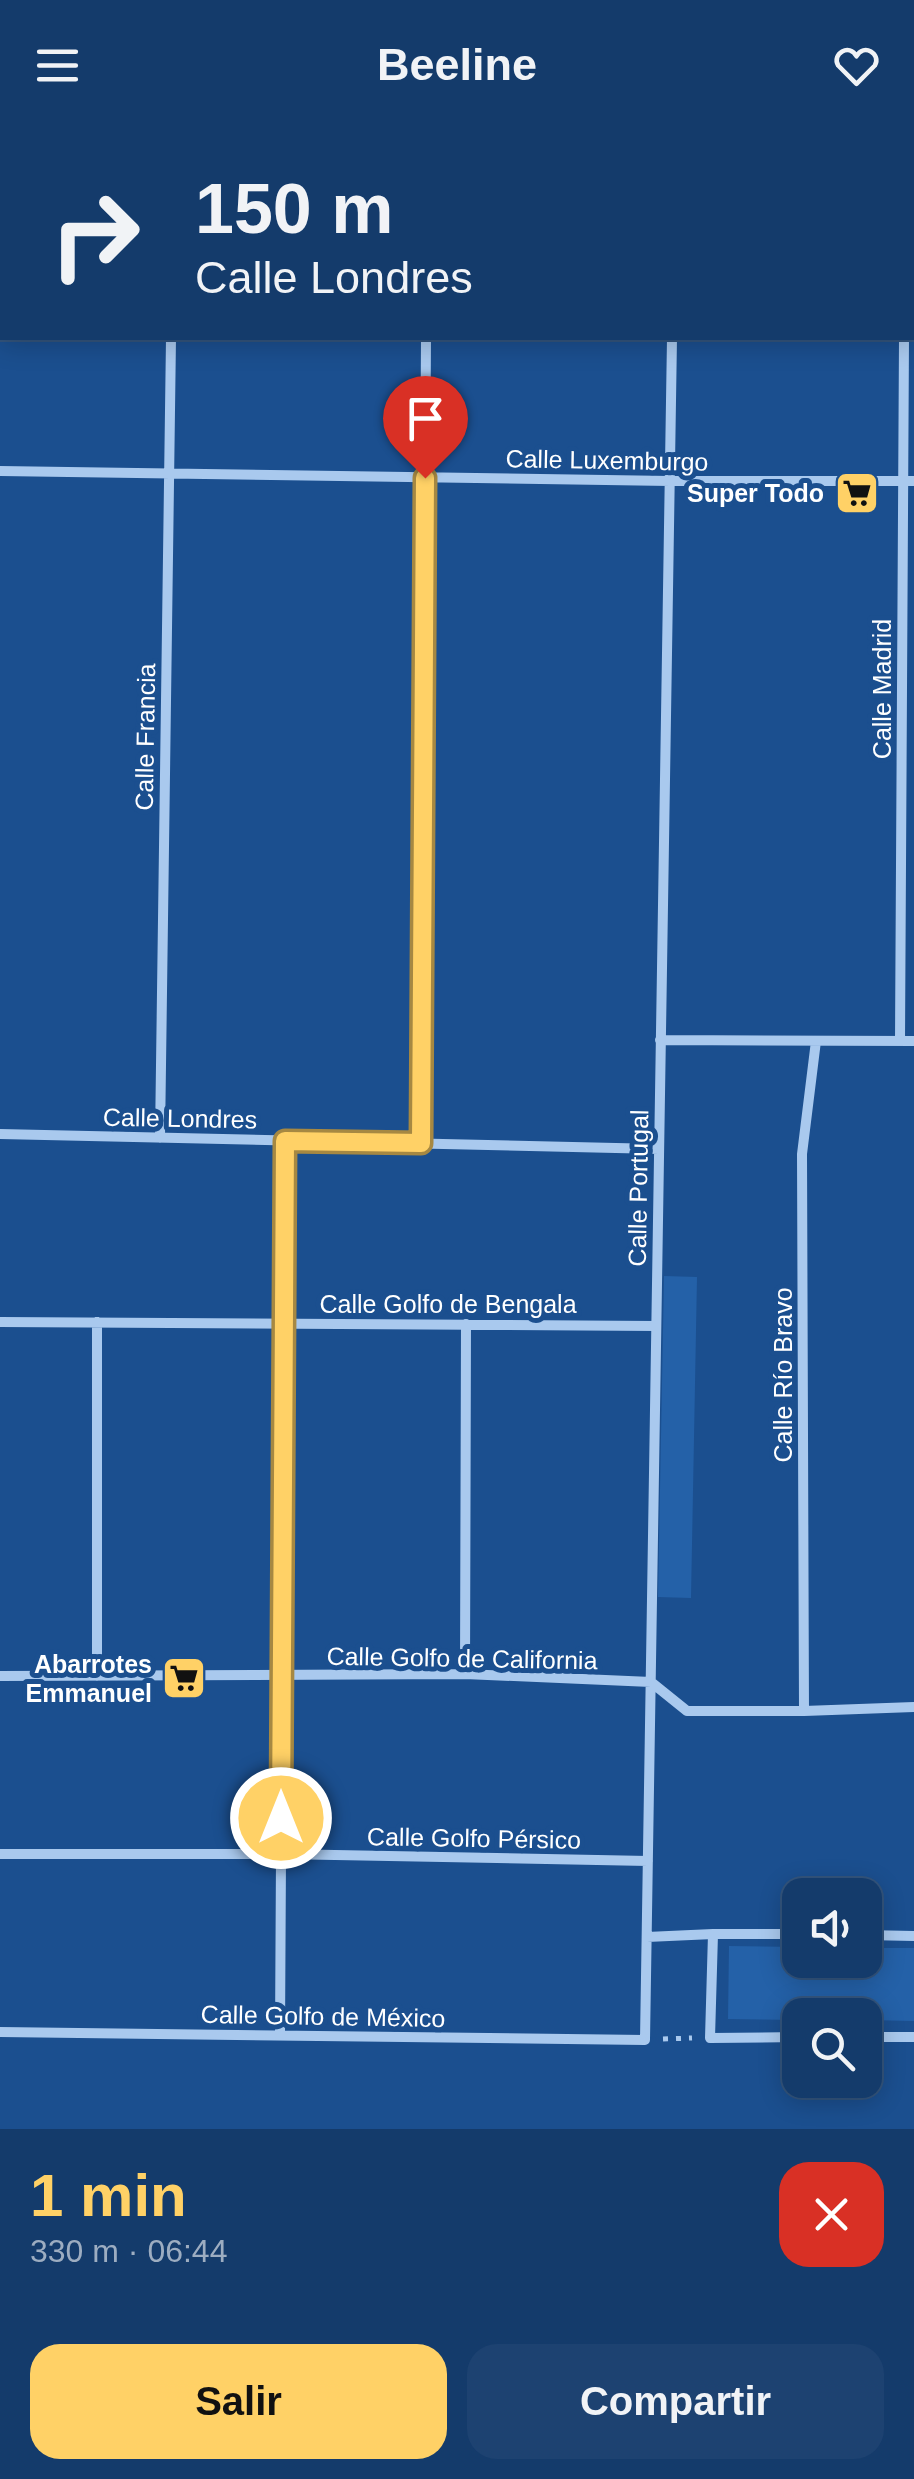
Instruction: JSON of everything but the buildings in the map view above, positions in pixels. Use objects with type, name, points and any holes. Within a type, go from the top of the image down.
[{"type":"street","name":"Calle Francia","points":[[160,1138],[170,340]]},
{"type":"street","points":[[421,1143],[426,340]]},
{"type":"street","name":"Calle Portugal","points":[[645,2040],[672,340]]},
{"type":"street","name":"Calle Madrid","points":[[900,1041],[909,482],[904,340]]},
{"type":"street","name":"Calle Luxemburgo","points":[[0,470],[909,482]]},
{"type":"street","points":[[660,1040],[914,1041]]},
{"type":"street","name":"Calle Río Bravo","points":[[804,1711],[802,1154],[816,1041]]},
{"type":"street","name":"Calle Londres","points":[[0,1134],[659,1149]]},
{"type":"street","points":[[280,2035],[285,1141]]},
{"type":"street","name":"Calle Golfo de Bengala","points":[[0,1322],[656,1326]]},
{"type":"street","points":[[97,1322],[97,1676]]},
{"type":"street","points":[[466,1324],[466,1674]]},
{"type":"street","name":"Calle Golfo de California","points":[[0,1676],[466,1674],[650,1682]]},
{"type":"street","points":[[650,1682],[687,1711],[914,1707]]},
{"type":"street","name":"Calle Golfo Pérsico","points":[[0,1854],[281,1854],[648,1861]]},
{"type":"street","points":[[713,1934],[710,2038],[782,2038]]},
{"type":"street","points":[[646,1937],[782,1934]]},
{"type":"street","points":[[882,1935],[914,1936]]},
{"type":"street","name":"Calle Golfo de México","points":[[0,2032],[645,2040]]},
{"type":"street","points":[[882,2037],[914,2037]]},
{"type":"path","points":[[645,2040],[710,2038]]},
{"type":"shaded area","points":[[664,1276],[697,1277],[691,1598],[658,1597]]},
{"type":"shaded area","points":[[729,1946],[782,1947],[782,1978],[882,1978],[882,1948],[914,1948],[914,2021],[882,2020],[882,1998],[782,1998],[782,2020],[728,2019]]},
{"type":"place","name":"Super Todo","points":[[857,493]]},
{"type":"place","name":"Abarrotes Emmanuel","points":[[184,1678]]},
{"type":"route","points":[[281,1818],[285,1141],[421,1143],[425,478]]}]
